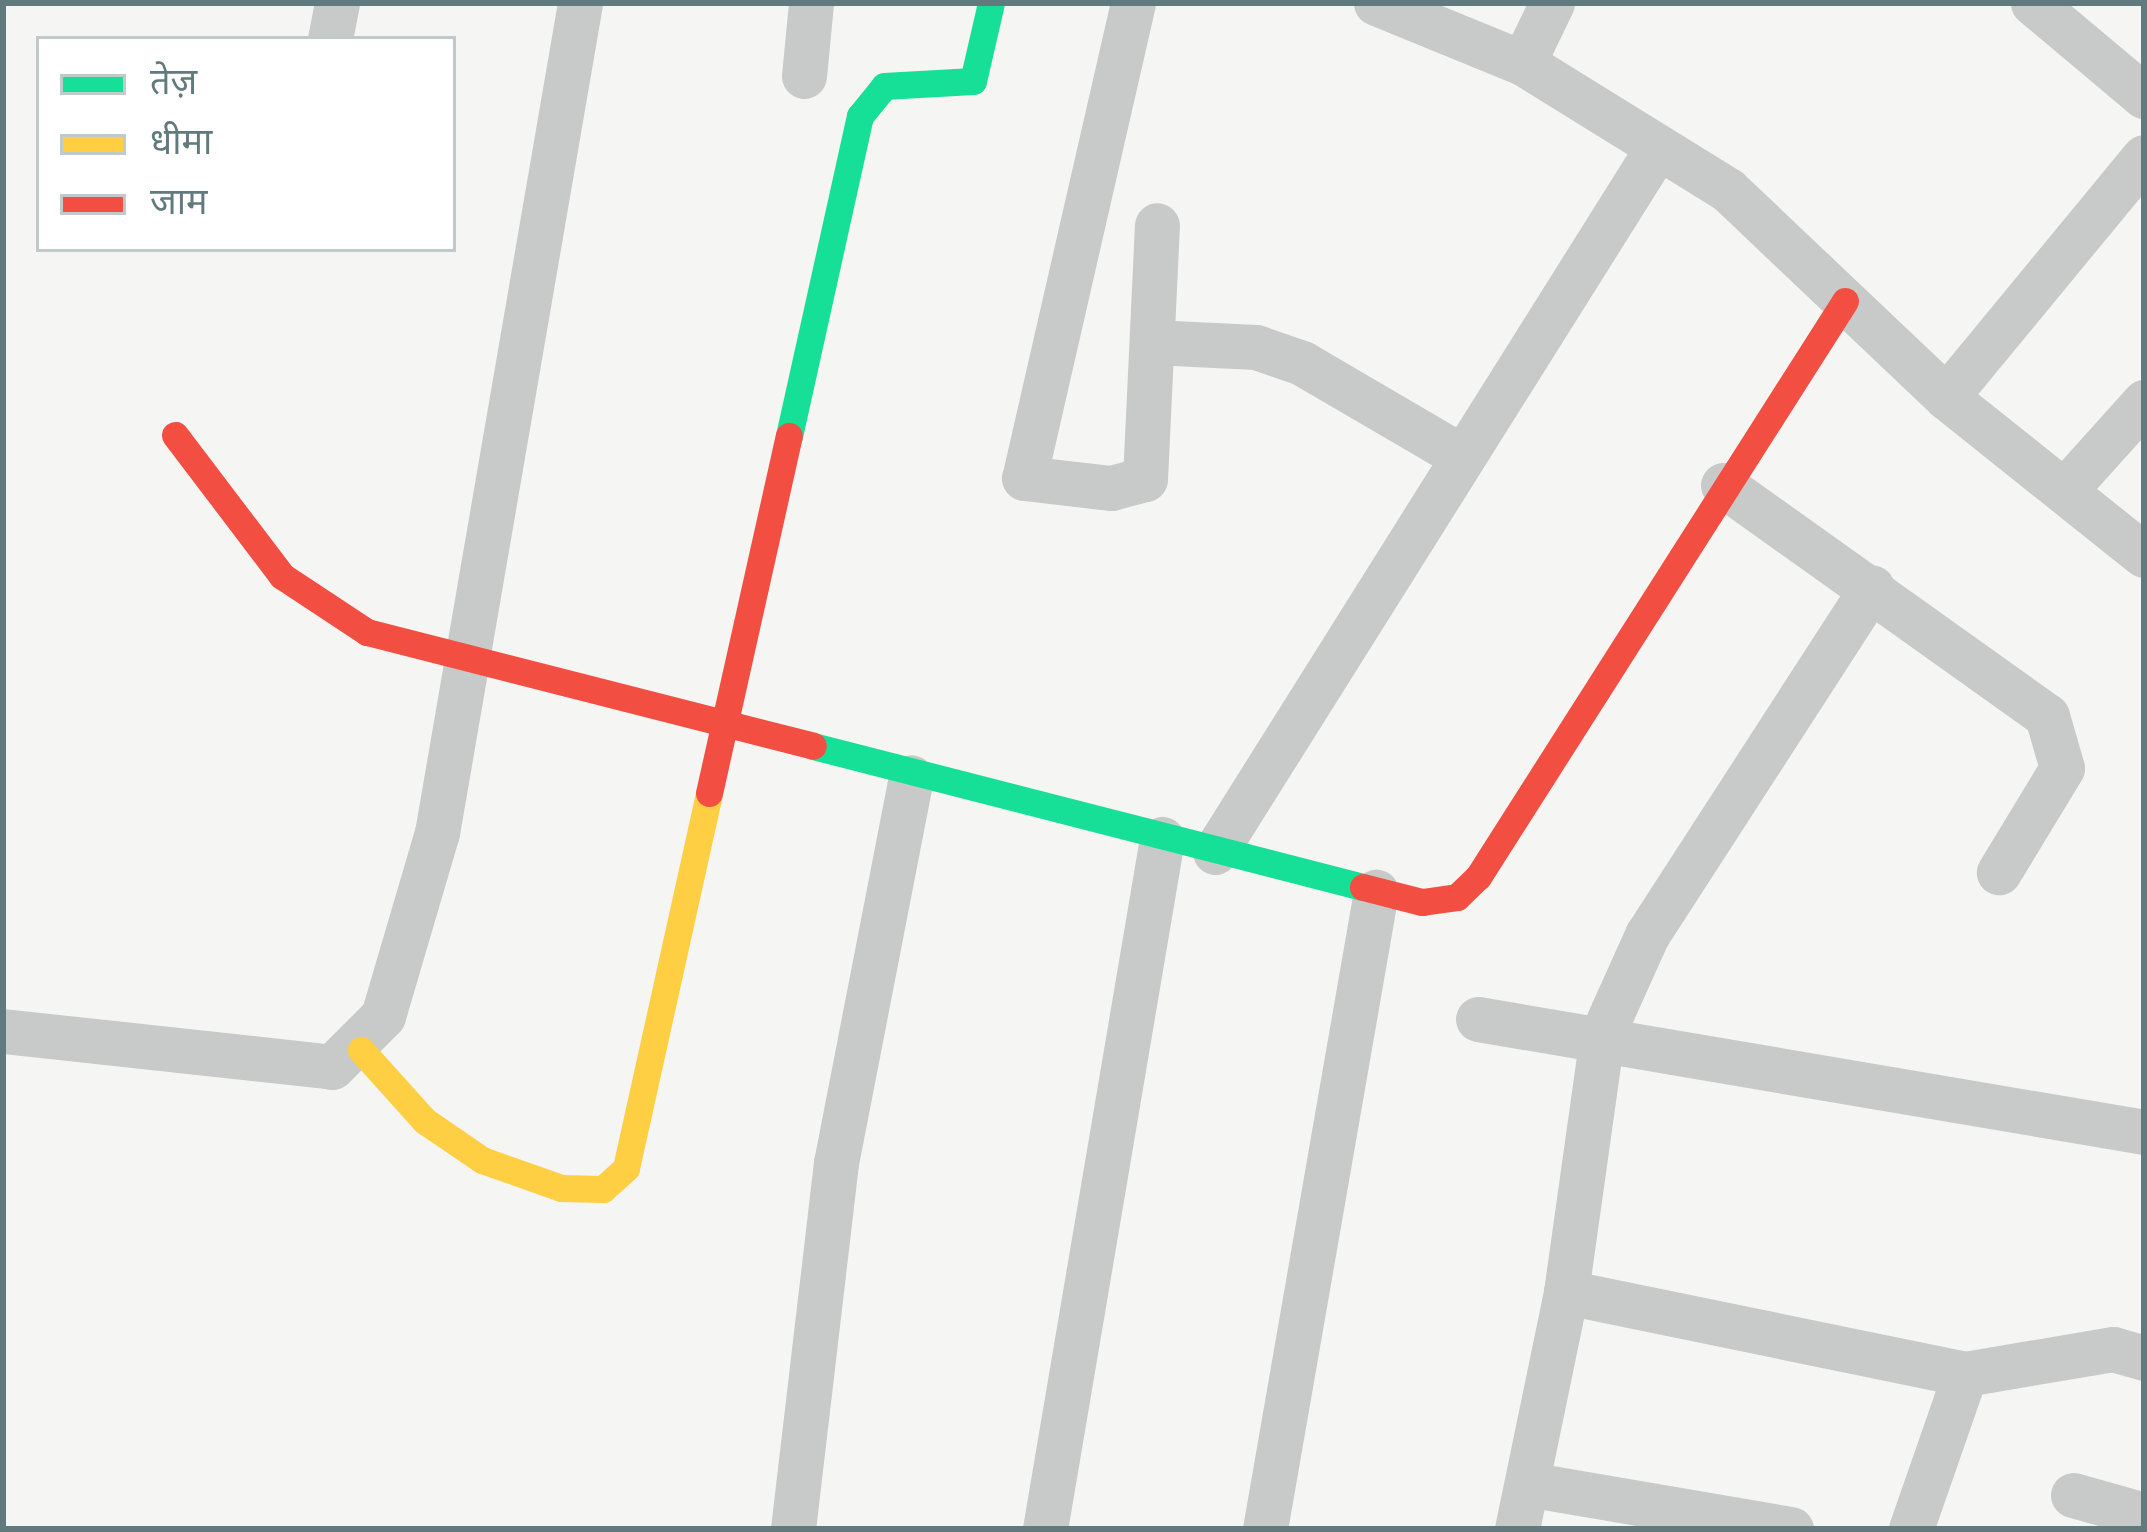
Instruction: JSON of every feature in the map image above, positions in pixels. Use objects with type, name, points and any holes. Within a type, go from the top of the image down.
[{"type":"street","points":[[331,36],[337,3]]},
{"type":"street","points":[[3,1031],[295,1067],[332,1067],[361,1049],[383,1016],[436,833],[580,3]]},
{"type":"street","points":[[803,76],[811,3]]},
{"type":"street","points":[[361,1049],[425,1121],[482,1160],[561,1188],[603,1190],[626,1168],[860,116],[884,86],[973,81],[991,3]]},
{"type":"street","points":[[1133,3],[1024,478],[1111,488],[1145,479],[1157,225]]},
{"type":"street","points":[[1376,3],[1523,63],[1728,190],[1946,397],[2144,555]]},
{"type":"street","points":[[1523,63],[1552,3]]},
{"type":"street","points":[[2032,3],[2144,96]]},
{"type":"street","points":[[1215,852],[1656,149]]},
{"type":"street","points":[[1946,397],[2144,157]]},
{"type":"street","points":[[175,435],[319,608],[469,662],[726,732],[1422,902],[1457,896],[1478,877],[1723,484],[1845,301]]},
{"type":"street","points":[[1152,341],[1256,347],[1303,363],[1463,458]]},
{"type":"street","points":[[2064,491],[2144,402]]},
{"type":"street","points":[[1723,484],[2048,716],[2060,742],[2062,768],[1999,872]]},
{"type":"street","points":[[1517,1529],[1566,1292],[1602,1035],[1647,935],[1872,587]]},
{"type":"street","points":[[793,1529],[836,1162],[910,777]]},
{"type":"street","points":[[1045,1529],[1162,839]]},
{"type":"street","points":[[1265,1529],[1376,892]]},
{"type":"street","points":[[1478,1019],[1602,1035],[2144,1132]]},
{"type":"street","points":[[1566,1292],[1965,1374],[2113,1349],[2144,1358]]},
{"type":"street","points":[[1912,1529],[1965,1374]]},
{"type":"street","points":[[1527,1484],[1791,1529]]},
{"type":"street","points":[[2073,1495],[2144,1515]]},
{"type":"traffic: fast","points":[[789,436],[860,116],[884,86],[973,81],[991,3]]},
{"type":"traffic: fast","points":[[813,746],[1363,887]]},
{"type":"traffic: slow","points":[[361,1050],[425,1121],[482,1160],[561,1188],[603,1189],[626,1168],[709,793]]},
{"type":"traffic: jam","points":[[1363,887],[1422,902],[1457,897],[1478,877],[1845,301]]},
{"type":"traffic: jam","points":[[175,435],[282,576],[367,632],[813,746]]},
{"type":"traffic: jam","points":[[709,793],[789,436]]}]
